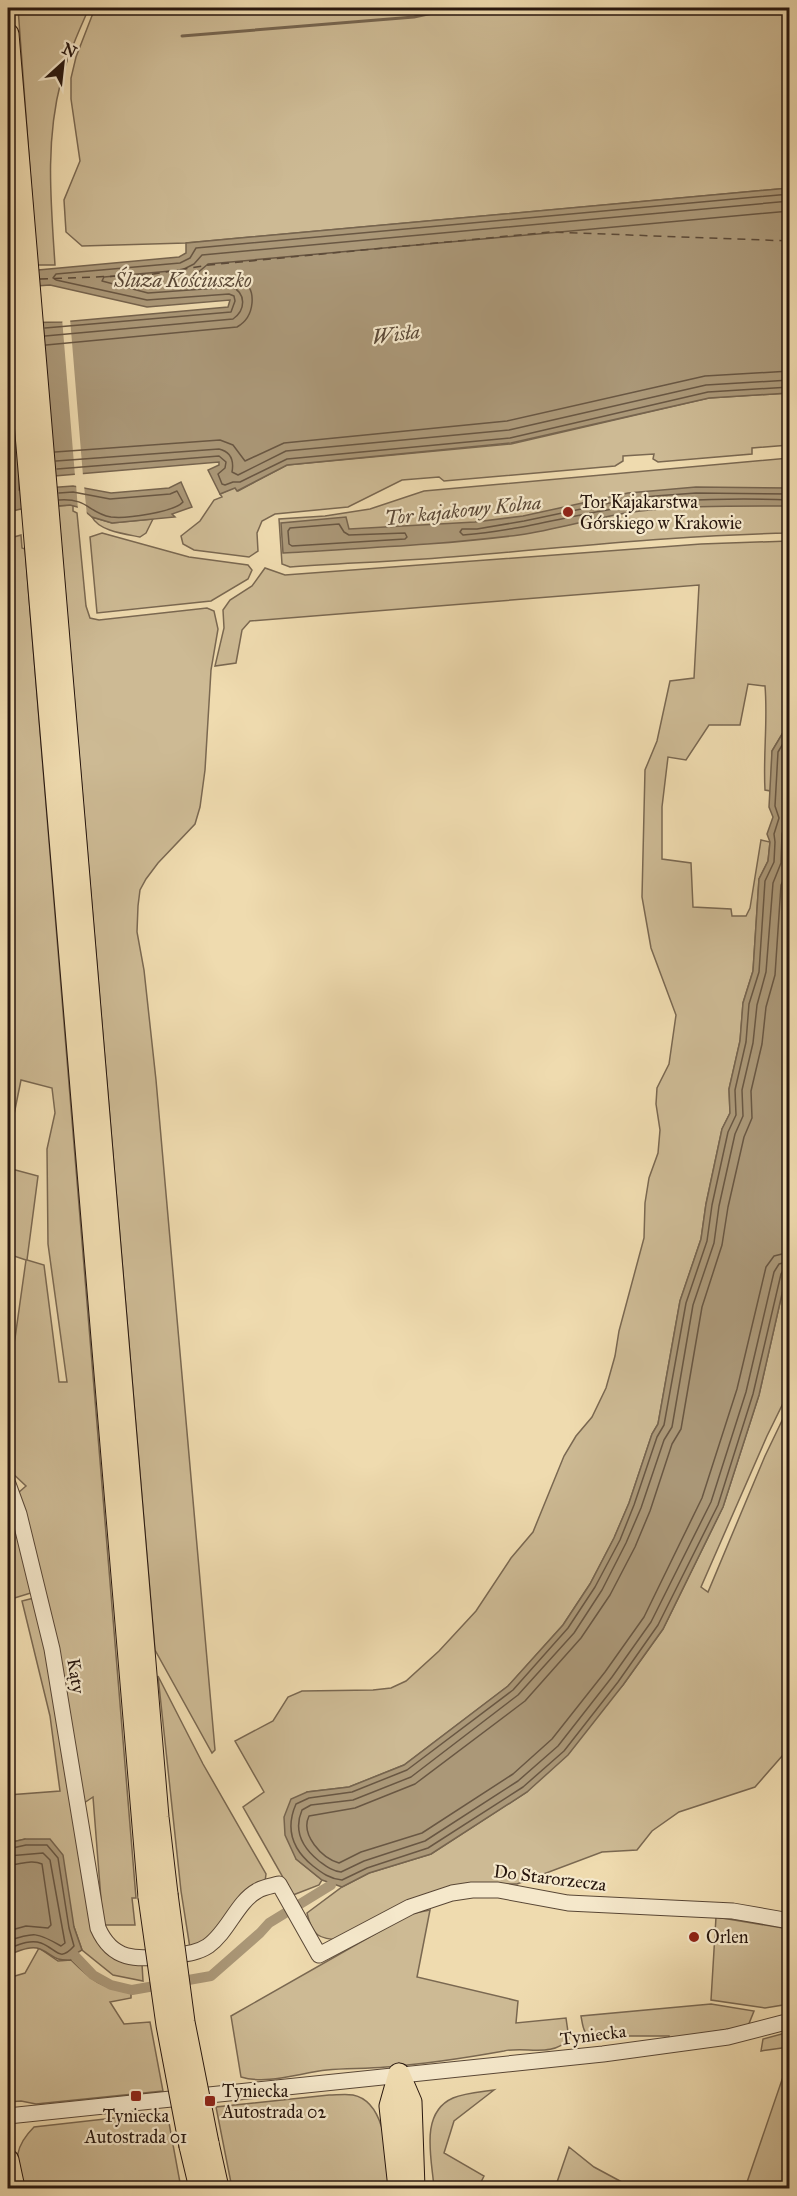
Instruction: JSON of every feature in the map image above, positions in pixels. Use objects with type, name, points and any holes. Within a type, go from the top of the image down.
[{"type":"highway","points":[[8,34],[13,222],[43,544],[158,1895],[167,2025],[202,2148],[220,2188]]},
{"type":"highway","points":[[399,2074],[390,2106],[399,2188]]},
{"type":"highway","points":[[399,2074],[411,2102],[414,2188]]},
{"type":"highway","points":[[192,2188],[202,2148]]},
{"type":"highway","points":[[200,2188],[202,2148]]},
{"type":"highway","points":[[8,2160],[14,2188]]},
{"type":"street","name":"Kąty","points":[[8,1485],[19,1514],[52,1649],[89,1877],[98,1928],[102,1938],[115,1951],[133,1958],[200,1950],[215,1939],[246,1899],[258,1890],[279,1884],[319,1955]]},
{"type":"street","name":"Do Starorzecza","points":[[319,1955],[410,1907],[452,1893],[472,1890],[498,1890],[568,1902],[733,1911],[789,1921]]},
{"type":"street","name":"Tyniecka","points":[[8,2116],[579,2057],[705,2041],[789,2021]]},
{"type":"shaded area","points":[[18,8],[89,8],[64,72],[56,104],[50,173],[55,265],[37,265]]},
{"type":"shaded area","points":[[95,8],[789,8],[789,188],[186,243],[82,246],[66,232],[64,200],[80,161],[71,99],[71,78],[76,57]]},
{"type":"shaded area","points":[[789,393],[789,445],[752,448],[752,454],[658,462],[653,459],[654,454],[623,456],[623,461],[615,466],[444,481],[439,477],[402,480],[348,507],[275,514],[262,521],[257,533],[258,551],[249,557],[194,550],[183,544],[181,536],[200,521],[214,500],[222,497],[220,494],[235,487],[238,491],[287,465],[511,444],[709,398]]},
{"type":"shaded area","name":"Tor Kajakarstwa Górskiego w Krakowie","points":[[789,458],[789,533],[667,539],[398,561],[290,567],[282,564],[279,519],[325,516],[370,509],[424,491]]},
{"type":"shaded area","points":[[73,505],[73,511],[77,513],[86,606],[90,618],[99,620],[207,608],[214,611],[218,629],[211,670],[205,770],[200,807],[195,824],[158,863],[140,890],[137,932],[144,970],[156,1080],[215,1750],[212,1753],[155,1650],[58,506]]},
{"type":"shaded area","points":[[92,517],[112,523],[153,519],[146,533],[140,537],[106,529],[95,522]]},
{"type":"shaded area","points":[[102,533],[189,557],[248,565],[252,570],[248,579],[211,601],[97,613],[90,537]]},
{"type":"shaded area","points":[[21,535],[22,548],[25,549],[136,1898],[132,1898],[135,1925],[103,1925],[93,1797],[81,1805],[18,1493],[26,1486],[8,1469],[8,1370],[26,1260],[8,1254],[8,1168],[38,1176],[27,1260],[44,1265],[59,1382],[67,1382],[48,1244],[47,1149],[55,1113],[52,1088],[21,1080],[8,1144],[8,544],[14,537]]},
{"type":"shaded area","points":[[789,541],[790,678],[785,679],[784,731],[772,751],[771,791],[765,790],[765,686],[748,684],[740,725],[709,725],[686,760],[668,757],[662,807],[662,859],[691,863],[693,907],[731,909],[732,916],[746,916],[750,908],[761,840],[770,842],[768,861],[759,879],[753,971],[743,1003],[740,1041],[729,1089],[730,1113],[722,1129],[701,1239],[680,1301],[658,1424],[652,1434],[629,1503],[590,1584],[563,1625],[508,1686],[404,1765],[349,1787],[307,1792],[296,1859],[322,1880],[319,1885],[293,1895],[243,1807],[264,1792],[235,1741],[273,1721],[288,1697],[302,1691],[391,1688],[406,1681],[439,1651],[476,1611],[511,1558],[533,1532],[564,1456],[576,1436],[592,1417],[606,1388],[644,1238],[645,1203],[649,1178],[658,1153],[660,1130],[656,1104],[657,1088],[669,1064],[676,1015],[651,948],[642,897],[645,770],[657,741],[670,681],[694,678],[699,585],[250,621],[242,630],[236,663],[215,666],[224,628],[223,610],[230,600],[252,586],[265,568],[285,575],[701,544]]},
{"type":"shaded area","points":[[789,1263],[789,1391],[701,1587],[708,1592],[765,1456],[789,1406],[790,1747],[755,1787],[679,1812],[652,1831],[637,1850],[602,1852],[517,1884],[465,1884],[341,1940],[327,1939],[318,1935],[311,1927],[307,1913],[342,1887],[369,1873],[431,1854],[527,1792],[623,1685],[663,1629],[723,1507],[759,1395]]},
{"type":"shaded area","points":[[15,1530],[34,1592],[8,1600],[8,1536]]},
{"type":"shaded area","points":[[34,1598],[50,1658],[96,1936],[105,1950],[114,1957],[142,1964],[143,1981],[113,1975],[82,1950],[74,1927],[25,1839],[8,1843],[8,1795],[60,1791],[50,1716],[22,1601]]},
{"type":"shaded area","points":[[158,1676],[203,1764],[266,1874],[265,1882],[207,1939],[190,1948],[181,1891]]},
{"type":"shaded area","points":[[430,1910],[417,1977],[518,2001],[516,2023],[566,2018],[569,2039],[562,2045],[547,2050],[512,2050],[431,2062],[379,2068],[327,2070],[261,2080],[241,2077],[231,2016],[410,1914]]},
{"type":"shaded area","points":[[716,1917],[789,1929],[789,2004],[765,2008],[711,2000]]},
{"type":"shaded area","points":[[39,1948],[58,1961],[71,1960],[85,1974],[98,1982],[131,1993],[131,1998],[110,2002],[124,2024],[150,2022],[163,2091],[36,2104],[21,2101],[8,2102],[8,1978],[25,1973]]},
{"type":"shaded area","points":[[711,2004],[754,2011],[748,2026],[669,2039],[669,2036],[592,2038],[583,2027],[581,2016]]},
{"type":"shaded area","points":[[789,2032],[789,2047],[761,2051],[763,2039]]},
{"type":"shaded area","points":[[789,2067],[789,2188],[745,2188],[786,2068]]},
{"type":"shaded area","points":[[494,2090],[454,2121],[444,2153],[484,2176],[478,2188],[434,2188],[430,2138],[435,2114],[442,2105],[453,2098]]},
{"type":"shaded area","points":[[329,2095],[353,2095],[365,2100],[373,2109],[384,2134],[390,2188],[232,2188],[216,2107]]},
{"type":"shaded area","points":[[167,2112],[181,2188],[20,2188],[17,2162],[19,2148],[34,2127]]},
{"type":"shaded area","points":[[569,2147],[594,2167],[633,2188],[555,2188]]},
{"type":"water","points":[[789,188],[789,393],[709,398],[511,443],[287,465],[237,491],[235,488],[220,494],[208,470],[219,465],[219,462],[19,479],[19,490],[73,486],[111,493],[169,488],[181,482],[192,507],[172,514],[175,517],[112,523],[92,517],[81,508],[70,505],[8,512],[8,323],[62,322],[228,307],[230,300],[147,307],[50,285],[8,288],[38,270],[179,257],[186,253],[186,243]]},
{"type":"water","points":[[696,487],[789,488],[789,506],[708,506],[646,510],[532,533],[490,538],[283,553],[281,523],[346,517],[349,529],[475,522],[523,516],[628,493]]},
{"type":"water","points":[[789,678],[789,1263],[759,1395],[723,1507],[663,1629],[568,1755],[527,1792],[431,1854],[369,1873],[342,1887],[322,1880],[296,1859],[285,1835],[284,1817],[291,1799],[307,1792],[349,1787],[404,1765],[508,1686],[563,1625],[590,1584],[629,1503],[652,1434],[658,1424],[680,1301],[701,1239],[722,1129],[730,1113],[729,1089],[740,1041],[743,1003],[753,971],[759,879],[768,861],[770,842],[767,834],[773,817],[769,807],[772,751],[784,731],[785,679]]},
{"type":"water","points":[[25,1839],[50,1839],[63,1855],[74,1927],[82,1950],[71,1960],[57,1959],[36,1948],[24,1949],[8,1955],[8,1843]]},
{"type":"pier","points":[[62,318],[70,318],[83,476],[75,476]]},
{"type":"pier","points":[[76,484],[84,485],[87,516],[78,510]]},
{"type":"waterway","points":[[182,36],[414,17],[456,8]]},
{"type":"waterway","points":[[74,1955],[93,1975],[111,1985],[132,1990],[211,1976],[269,1923],[331,1885]]},
{"type":"ferry route","points":[[40,279],[147,275],[209,265],[550,232],[790,241]]},
{"type":"place","name":"Tor Kajakarstwa Górskiego w Krakowie","points":[[568,512]]},
{"type":"place","name":"Orlen","points":[[694,1937]]},
{"type":"place","name":"Tyniecka Autostrada 01","points":[[136,2096]]},
{"type":"place","name":"Tyniecka Autostrada 02","points":[[210,2101]]},
{"type":"water label","name":"Śluza Kościuszko","points":[[183,280]]},
{"type":"water label","name":"Wisła","points":[[396,334]]},
{"type":"water label","name":"Tor kajakowy Kolna","points":[[463,510]]}]
